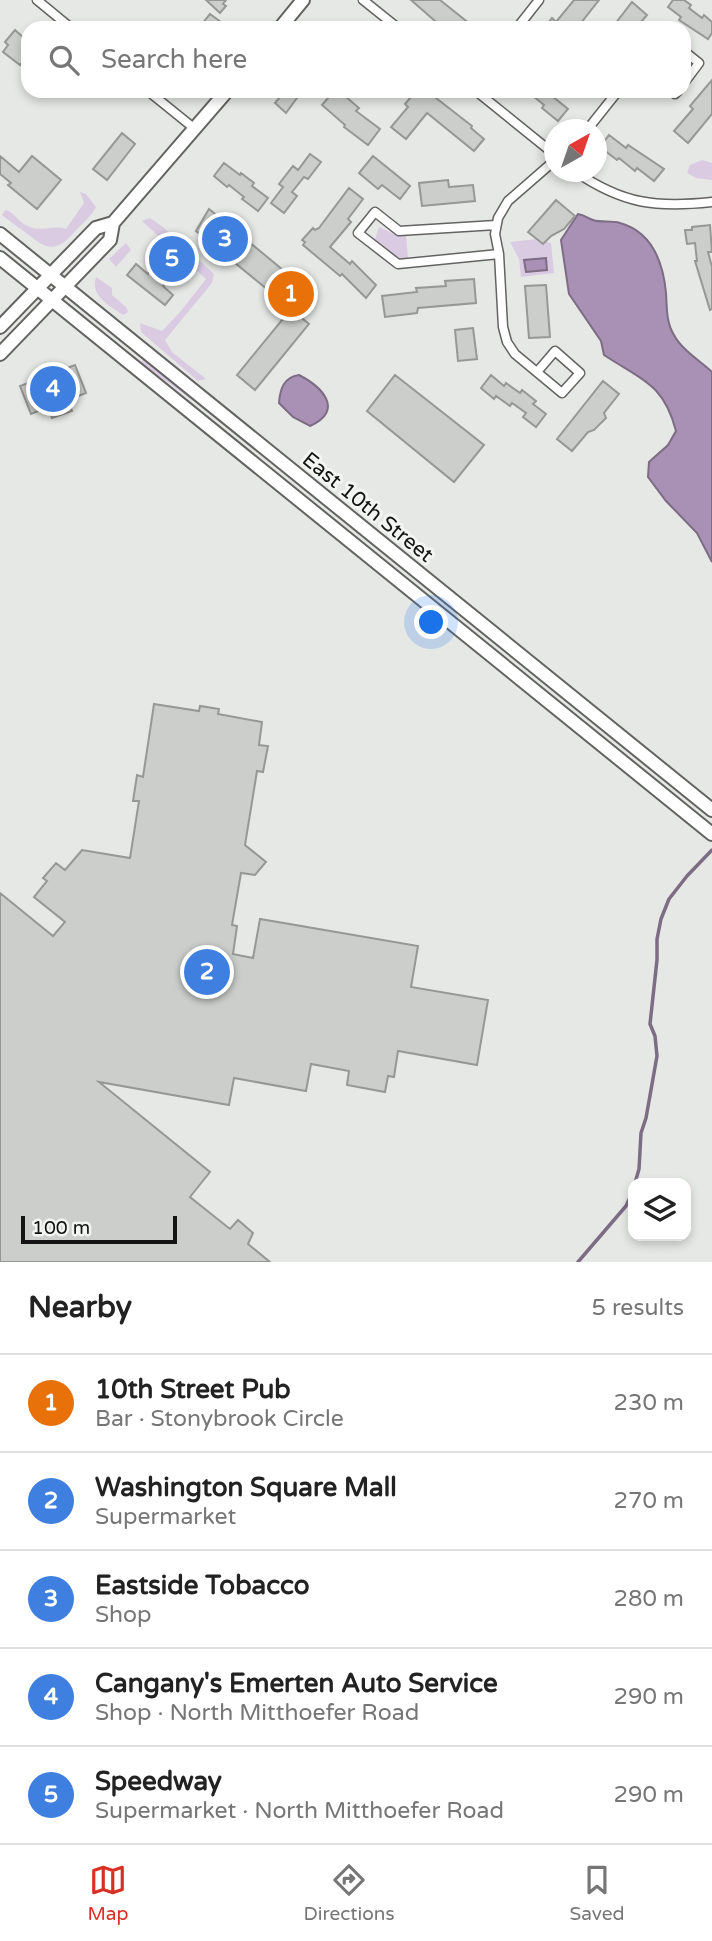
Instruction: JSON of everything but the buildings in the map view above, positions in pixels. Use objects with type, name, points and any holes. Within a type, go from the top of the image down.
[{"type":"main road","points":[[286,21],[303,0]]},
{"type":"main road","points":[[0,354],[110,240],[113,223],[221,98]]},
{"type":"main road","points":[[0,327],[96,228],[113,223]]},
{"type":"main road","name":"East 10th Street","points":[[0,234],[710,809]]},
{"type":"main road","name":"East 10th Street","points":[[0,258],[712,834]]},
{"type":"street","points":[[37,0],[62,21]]},
{"type":"street","points":[[363,0],[389,21]]},
{"type":"street","points":[[522,21],[539,0]]},
{"type":"street","points":[[691,57],[699,63],[691,74]]},
{"type":"street","points":[[156,98],[195,130]]},
{"type":"street","points":[[485,98],[544,146]]},
{"type":"street","points":[[596,119],[612,98]]},
{"type":"street","points":[[537,372],[555,351],[580,373],[562,393],[515,354],[505,335],[496,225],[502,209],[510,199],[544,170]]},
{"type":"street","points":[[592,182],[632,201],[661,206],[712,202]]},
{"type":"street","points":[[496,225],[399,231],[375,212],[358,233],[398,264],[499,254]]},
{"type":"shaded area","points":[[702,160],[712,163],[712,180],[696,178],[687,173],[690,165]]},
{"type":"shaded area","points":[[80,192],[86,194],[96,207],[66,241],[55,246],[43,245],[2,215],[5,210],[8,211],[32,228],[66,229],[84,203]]},
{"type":"shaded area","points":[[578,214],[596,221],[631,227],[648,241],[662,270],[671,330],[681,345],[712,372],[712,562],[697,533],[666,501],[648,477],[649,462],[668,445],[676,431],[665,402],[649,384],[604,355],[601,341],[569,294],[561,240]]},
{"type":"shaded area","points":[[150,218],[214,274],[212,283],[165,340],[172,352],[206,379],[198,381],[141,332],[140,323],[162,331],[206,279],[142,221]]},
{"type":"shaded area","points":[[379,227],[398,236],[406,236],[408,258],[405,260],[378,249],[375,239]]},
{"type":"shaded area","points":[[537,239],[551,243],[554,273],[521,277],[519,259],[510,242]]},
{"type":"shaded area","points":[[126,243],[131,250],[116,267],[109,259]]},
{"type":"shaded area","points":[[546,258],[547,270],[526,272],[524,260]]},
{"type":"shaded area","points":[[96,277],[112,288],[112,295],[128,312],[123,315],[98,295]]},
{"type":"shaded area","points":[[143,359],[208,409],[141,363]]},
{"type":"shaded area","points":[[299,375],[322,392],[328,406],[321,420],[310,426],[293,417],[279,403],[284,384]]},
{"type":"waterway","points":[[636,1178],[641,1133],[657,1056],[655,1036],[650,1024],[661,919],[669,899],[712,850]]},
{"type":"waterway","points":[[578,1262],[628,1202]]},
{"type":"place","name":"Eastside Tobacco","points":[[225,239]]},
{"type":"place","name":"Speedway","points":[[172,259]]},
{"type":"place","name":"10th Street Pub","points":[[291,294]]},
{"type":"place","name":"Cangany's Emerten Auto Service","points":[[53,389]]},
{"type":"place","name":"Washington Square Mall","points":[[207,972]]}]
